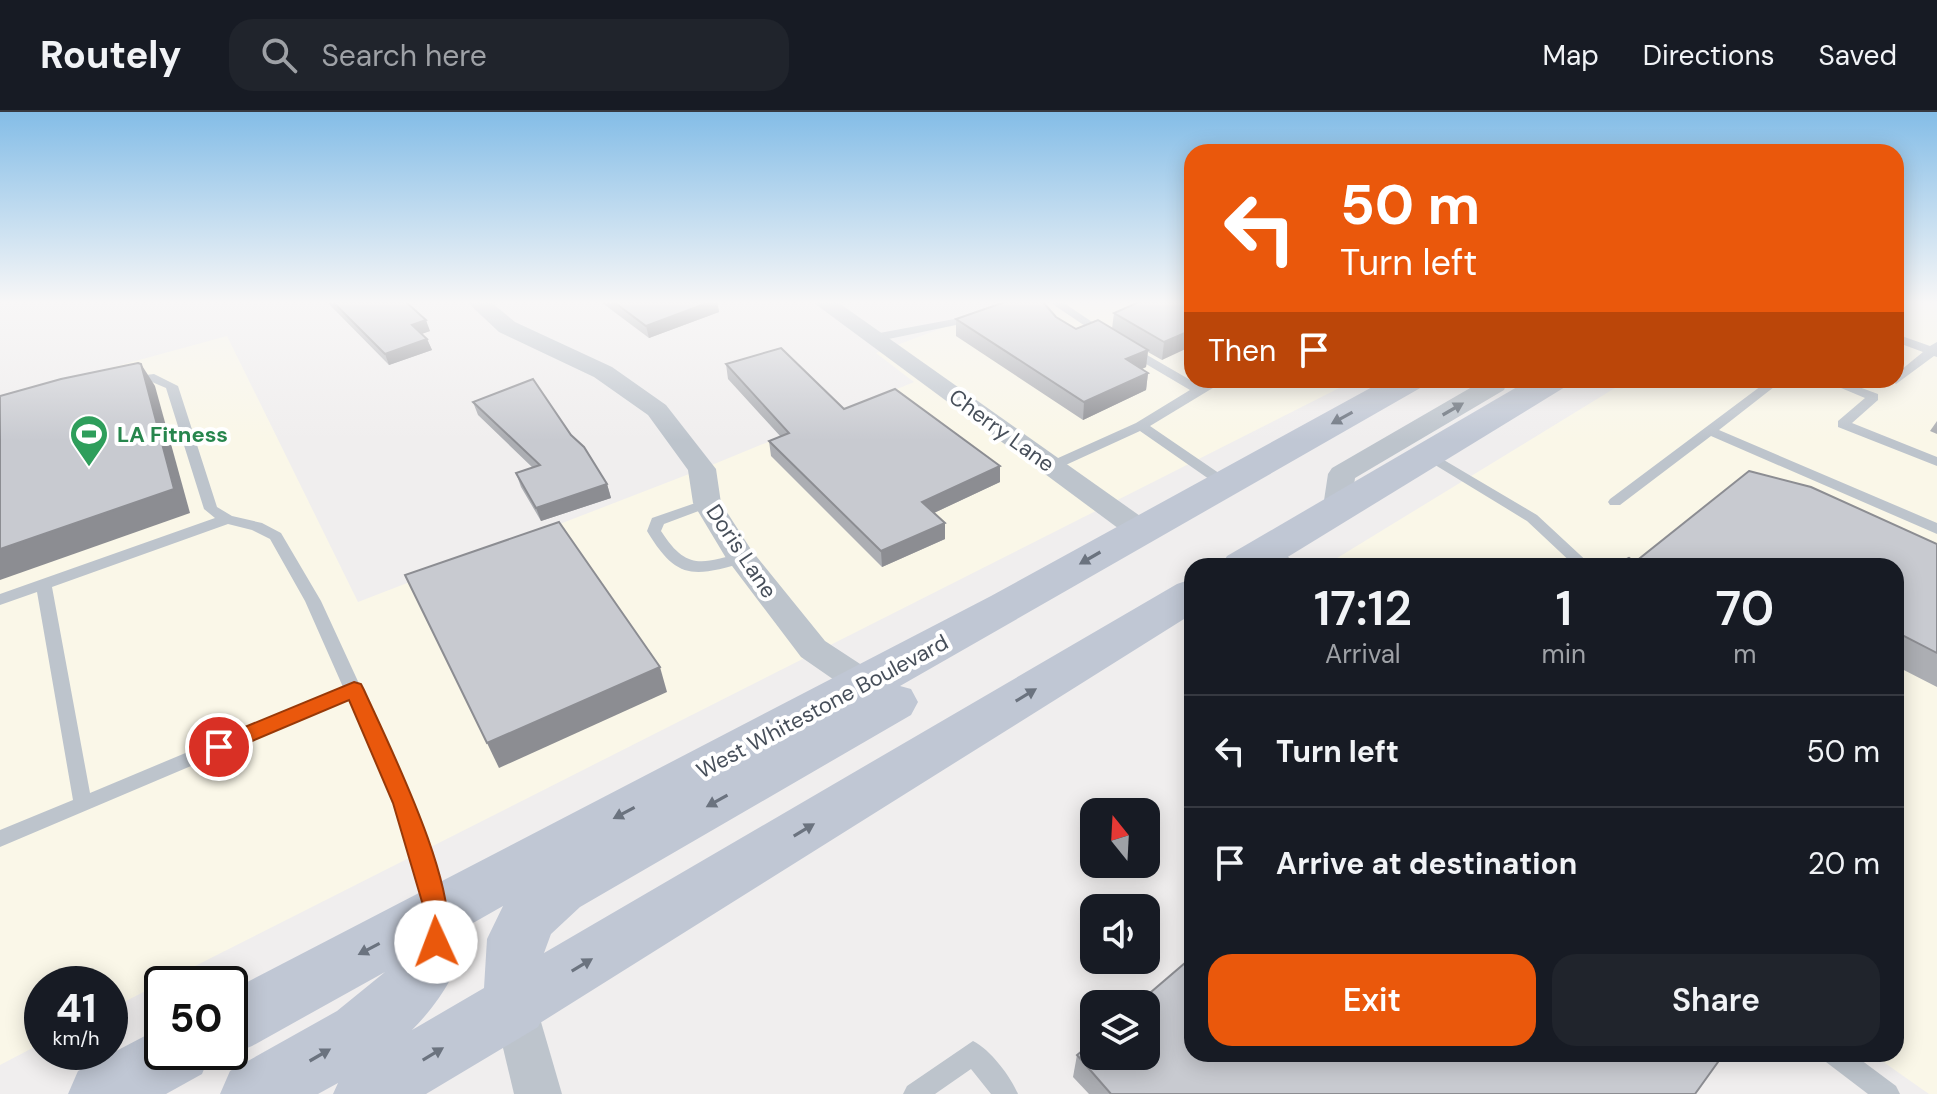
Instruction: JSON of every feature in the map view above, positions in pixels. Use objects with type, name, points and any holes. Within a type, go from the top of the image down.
[{"type":"main road","name":"West Whitestone Boulevard","points":[[248,1014],[1007,607],[1396,388]]},
{"type":"main road","points":[[1272,558],[1337,507],[1539,388]]},
{"type":"main road","points":[[366,1094],[1184,599]]},
{"type":"main road","points":[[516,1006],[512,953],[521,926],[539,905],[573,882],[985,651],[999,635],[1007,607]]},
{"type":"main road","points":[[253,1094],[376,1023],[402,998],[420,975],[436,942],[437,912]]},
{"type":"main road","points":[[101,1094],[146,1070]]},
{"type":"street","name":"Doris Lane","points":[[554,349],[603,372],[657,410],[702,469],[707,503],[741,558],[813,649],[865,684]]},
{"type":"street","name":"Cherry Lane","points":[[889,349],[1140,530]]},
{"type":"street","points":[[1337,507],[1342,474],[1490,388]]},
{"type":"street","points":[[516,1006],[538,1094]]},
{"type":"lane","points":[[1129,349],[1184,381]]},
{"type":"lane","points":[[1904,374],[1935,350]]},
{"type":"lane","points":[[113,384],[154,378],[172,386],[211,509],[227,519],[257,526],[276,536],[313,601],[404,803],[437,912]]},
{"type":"lane","points":[[1052,466],[1141,426],[1203,388]]},
{"type":"lane","points":[[1615,502],[1766,388]]},
{"type":"lane","points":[[1850,388],[1874,397]]},
{"type":"lane","points":[[1886,388],[1843,424],[1937,462]]},
{"type":"lane","points":[[1141,426],[1224,483]]},
{"type":"lane","points":[[1710,431],[1937,529]]},
{"type":"lane","points":[[1427,454],[1532,518],[1575,558]]},
{"type":"lane","points":[[707,503],[657,521],[654,531],[668,556],[688,567],[710,567],[741,558]]},
{"type":"lane","points":[[0,600],[227,519]]},
{"type":"lane","points":[[44,585],[83,804]]},
{"type":"lane","points":[[0,839],[354,690]]},
{"type":"lane","points":[[915,1094],[973,1053],[1006,1094]]},
{"type":"lane","points":[[1845,1062],[1888,1094]]},
{"type":"shaded area","points":[[180,349],[233,349],[358,602],[702,469],[914,382],[876,353],[887,349],[1184,349],[1184,388],[1339,388],[195,966],[144,966],[144,992],[128,1000],[128,966],[24,966],[24,1052],[0,1065],[0,398]]},
{"type":"shaded area","points":[[1904,349],[1937,349],[1937,1094],[1929,1094],[1883,1062],[1904,1062],[1904,558],[1337,558],[1615,388],[1904,388]]},
{"type":"building","points":[[380,349],[399,349],[385,354]]},
{"type":"building","points":[[782,349],[844,409],[895,389],[1000,466],[922,502],[945,523],[881,551],[769,441],[789,433],[726,364]]},
{"type":"building","points":[[1002,349],[1148,350],[1126,359],[1148,373],[1084,402]]},
{"type":"building","name":"LA Fitness","points":[[141,364],[174,489],[0,549],[0,396]]},
{"type":"building","points":[[533,379],[571,435],[584,447],[607,484],[536,508],[516,473],[540,465],[473,402]]},
{"type":"building","points":[[1749,471],[1811,487],[1937,544],[1937,653],[1904,636],[1904,558],[1640,558]]},
{"type":"building","points":[[559,522],[660,667],[487,743],[405,575]]},
{"type":"building","points":[[1184,964],[1184,1062],[1718,1062],[1695,1094],[1111,1094],[1090,1070],[1160,1070],[1160,990],[1153,990]]},
{"type":"place","name":"LA Fitness","points":[[89,468]]},
{"type":"route","points":[[219,747],[354,690],[404,803],[437,912],[436,942]]}]
